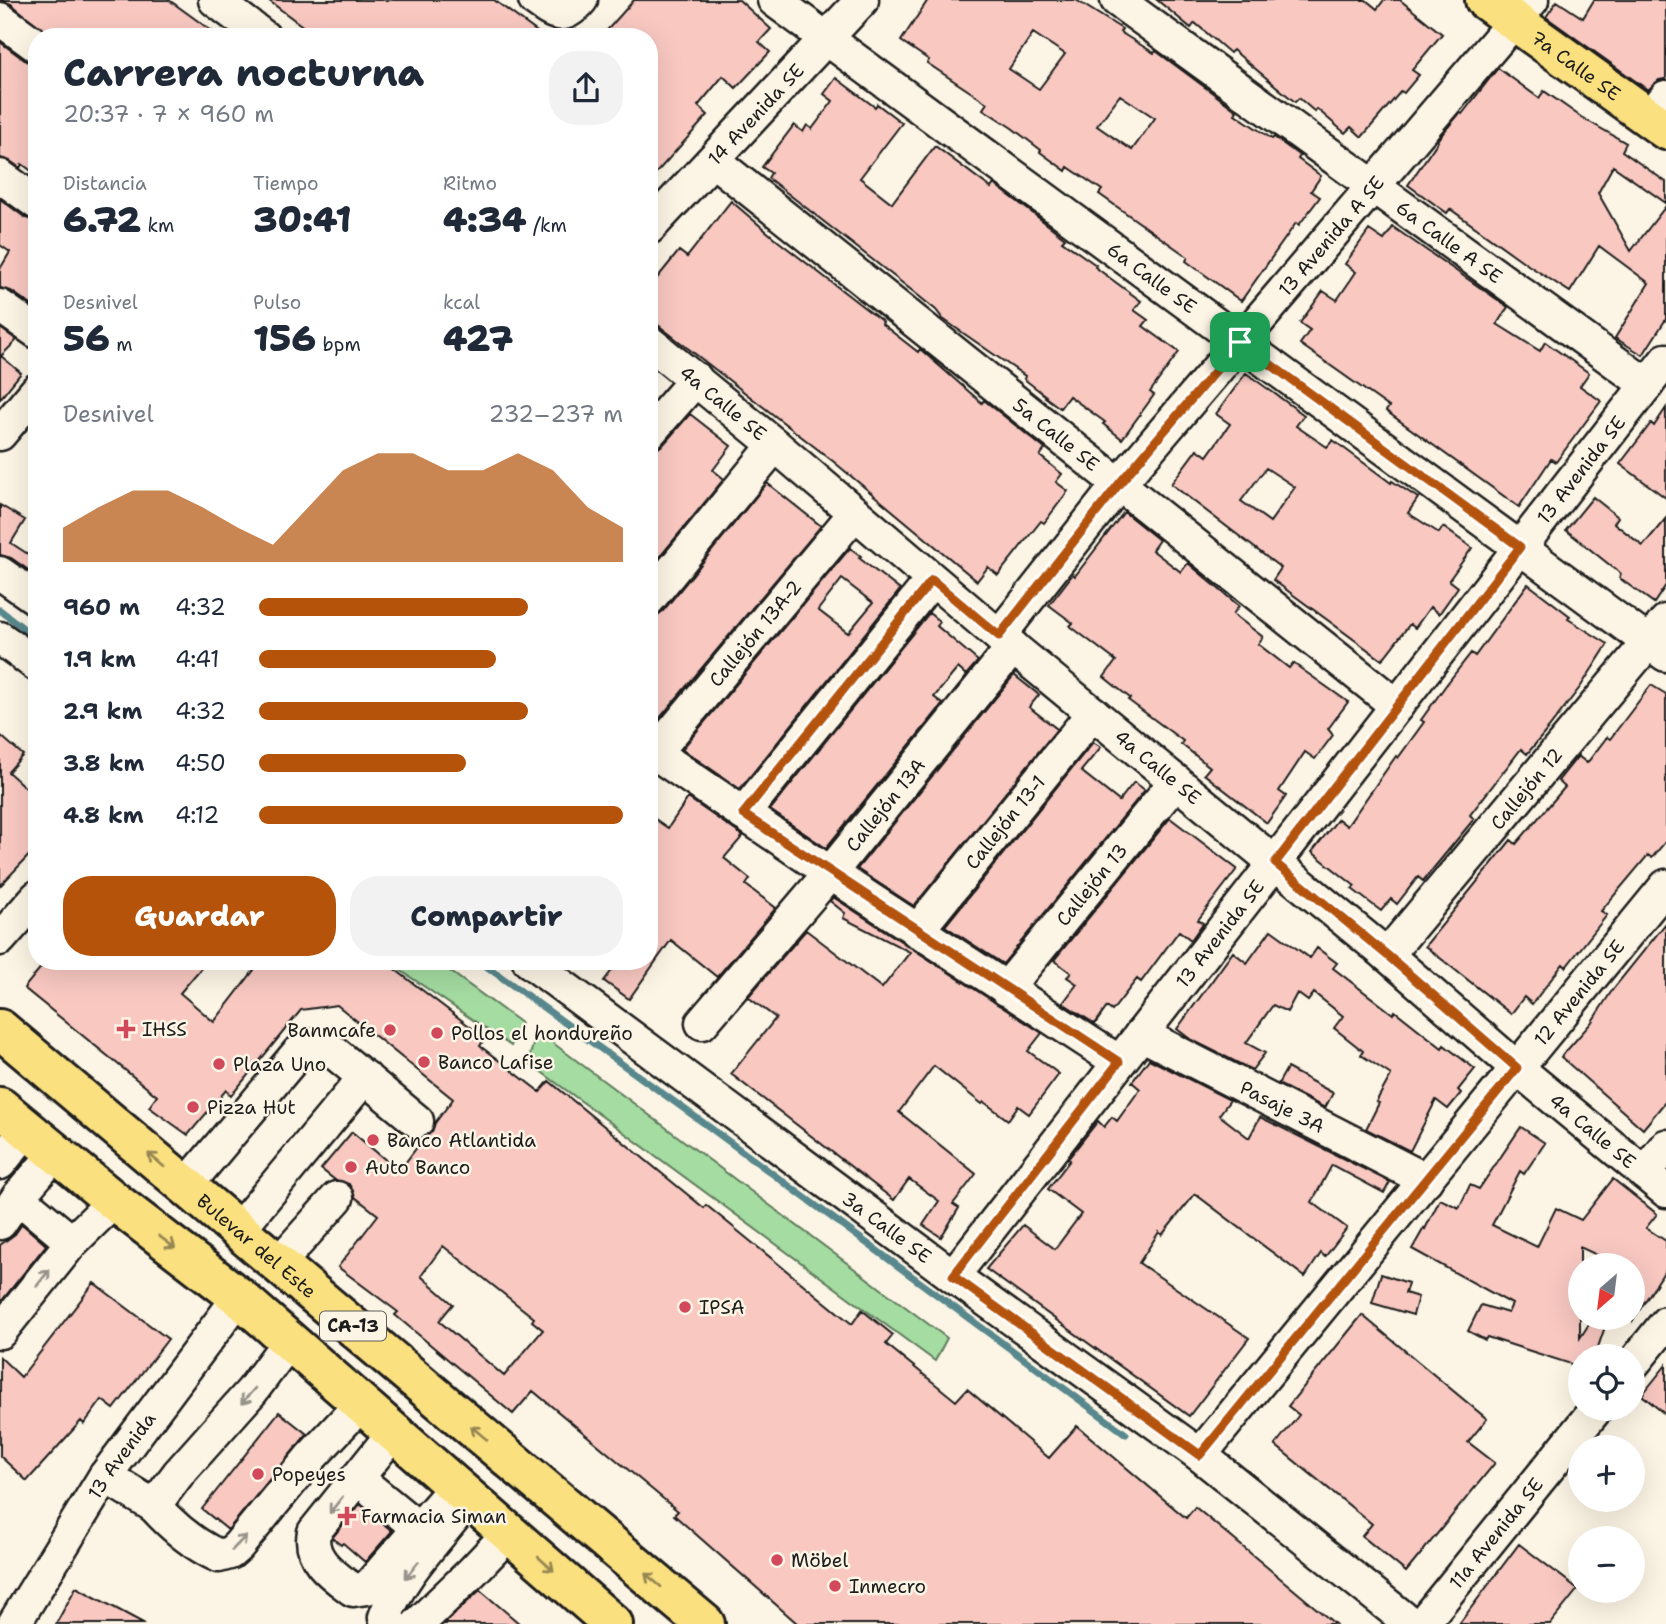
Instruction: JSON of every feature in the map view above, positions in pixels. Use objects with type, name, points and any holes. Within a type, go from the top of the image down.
[{"type":"main road","name":"7a Calle SE","points":[[1511,7],[1660,115]]},
{"type":"main road","name":"Bulevar del Este","points":[[0,1029],[705,1624]]},
{"type":"main road","name":"CA-13","points":[[13,1118],[114,1202],[239,1297],[613,1624]]},
{"type":"street","points":[[535,0],[550,11],[562,14],[572,11],[581,0]]},
{"type":"street","name":"6a Calle SE","points":[[774,0],[1520,547],[1660,639]]},
{"type":"street","name":"14 Avenida SE","points":[[658,219],[862,0]]},
{"type":"street","name":"6a Calle A SE","points":[[1117,0],[1373,186],[1657,373]]},
{"type":"street","points":[[219,1],[253,28]]},
{"type":"street","name":"13 Avenida A SE","points":[[1006,642],[1119,484],[1373,186],[1511,7]]},
{"type":"street","points":[[0,19],[28,39]]},
{"type":"street","name":"5a Calle SE","points":[[714,161],[1397,706]]},
{"type":"street","points":[[0,176],[28,196]]},
{"type":"street","points":[[0,306],[28,325]]},
{"type":"street","name":"4a Calle SE","points":[[658,349],[1006,642],[1387,955],[1517,1068],[1655,1182]]},
{"type":"street","name":"13 Avenida SE","points":[[953,1276],[1657,373]]},
{"type":"street","points":[[658,423],[696,379]]},
{"type":"street","points":[[0,434],[28,401]]},
{"type":"street","points":[[658,588],[775,445]]},
{"type":"street","name":"Callejón 13A-2","points":[[658,744],[855,513]]},
{"type":"street","points":[[0,573],[28,593]]},
{"type":"street","points":[[743,814],[932,580]]},
{"type":"street","points":[[0,638],[28,658]]},
{"type":"street","name":"Callejón 12","points":[[1387,955],[1660,639]]},
{"type":"street","name":"Callejón 13A","points":[[702,1023],[830,873],[1006,642]]},
{"type":"street","name":"Callejón 13-1","points":[[917,930],[1093,713]]},
{"type":"street","points":[[658,755],[830,873],[1119,1062]]},
{"type":"street","name":"Callejón 13","points":[[1006,989],[1176,781]]},
{"type":"street","name":"12 Avenida SE","points":[[1200,1455],[1666,886]]},
{"type":"street","points":[[0,939],[28,907]]},
{"type":"street","name":"3a Calle SE","points":[[541,970],[953,1276],[1200,1455],[1411,1624]]},
{"type":"street","name":"Pasaje 3A","points":[[1141,1034],[1426,1180]]},
{"type":"street","points":[[186,1186],[298,1053],[312,1046],[330,1049],[417,1121]]},
{"type":"street","points":[[239,1230],[365,1077]]},
{"type":"street","points":[[0,1163],[13,1118]]},
{"type":"street","points":[[1655,1182],[1666,1146]]},
{"type":"street","points":[[0,1223],[18,1196],[55,1154]]},
{"type":"street","points":[[18,1196],[72,1242]]},
{"type":"street","points":[[278,1264],[337,1198]]},
{"type":"street","points":[[0,1332],[72,1242],[114,1202]]},
{"type":"street","name":"13 Avenida","points":[[14,1624],[105,1476],[239,1297]]},
{"type":"street","points":[[1645,1349],[1666,1323]]},
{"type":"street","points":[[154,1506],[178,1474],[252,1391],[289,1341]]},
{"type":"street","points":[[105,1476],[154,1506],[171,1525],[206,1550],[219,1556],[230,1553],[311,1457],[362,1403]]},
{"type":"street","name":"11a Avenida SE","points":[[1422,1624],[1587,1421]]},
{"type":"street","points":[[394,1432],[314,1532],[314,1553],[332,1574],[353,1590],[367,1588],[426,1535],[463,1492]]},
{"type":"street","points":[[357,1478],[472,1572]]},
{"type":"street","points":[[418,1624],[510,1532]]},
{"type":"street","points":[[391,1624],[385,1617],[390,1603],[426,1535]]},
{"type":"green space","points":[[400,970],[448,970],[521,1023],[511,1046]]},
{"type":"green space","points":[[537,1031],[947,1338],[935,1361],[528,1062]]},
{"type":"building","points":[[0,0],[169,0],[208,28],[41,28],[11,4]]},
{"type":"building","points":[[268,0],[494,0],[532,28],[305,28]]},
{"type":"building","points":[[634,0],[739,0],[771,29],[759,42],[770,52],[736,88],[723,76],[698,106],[708,115],[658,171],[658,28],[609,28]]},
{"type":"building","points":[[928,0],[1076,0],[1122,29],[1120,32],[1154,53],[1156,51],[1237,111],[1235,114],[1300,156],[1298,159],[1321,176],[1311,191],[1320,197],[1299,225],[1296,223],[1241,301],[1186,261],[1188,257],[1099,194],[1102,190],[1068,167],[1066,171],[1012,128],[983,109],[987,103],[927,63],[929,60],[901,41]],"holes":[[[1033,33],[1065,54],[1039,89],[1009,69]],[[1120,95],[1155,118],[1132,150],[1097,126]]]},
{"type":"building","points":[[1157,0],[1366,0],[1377,9],[1384,0],[1400,0],[1442,34],[1412,70],[1419,75],[1404,93],[1401,91],[1362,137],[1351,127],[1345,133],[1317,109],[1315,112],[1299,98],[1295,102],[1233,50],[1230,53],[1195,23],[1191,28]]},
{"type":"building","points":[[1594,0],[1666,0],[1666,79],[1659,80],[1648,90],[1546,17],[1557,1],[1583,18]]},
{"type":"building","points":[[0,42],[28,62],[28,168],[22,164],[20,168],[0,158]]},
{"type":"building","points":[[1498,68],[1539,98],[1544,91],[1581,117],[1626,143],[1622,151],[1666,182],[1666,203],[1613,166],[1598,193],[1631,251],[1666,206],[1666,319],[1643,355],[1615,338],[1649,283],[1599,246],[1570,292],[1450,209],[1447,213],[1408,185],[1437,140],[1460,113],[1462,114]]},
{"type":"building","points":[[836,78],[902,123],[860,178],[892,203],[935,146],[991,188],[994,184],[1018,202],[1065,238],[1062,241],[1141,301],[1134,310],[1148,320],[1143,326],[1179,352],[1150,392],[1154,395],[1122,439],[1103,424],[1105,422],[1069,396],[1060,408],[1045,397],[1024,379],[1025,376],[943,319],[910,289],[768,178],[771,173],[762,167],[794,125],[803,132],[807,125],[812,129],[833,101],[824,94]]},
{"type":"building","points":[[0,199],[28,219],[28,303],[11,291],[0,288],[0,269],[10,252],[0,245]]},
{"type":"building","points":[[731,201],[883,322],[882,324],[918,352],[920,349],[982,403],[984,400],[1045,449],[1040,456],[1062,474],[1056,482],[1068,491],[998,575],[988,567],[977,581],[834,462],[658,325],[658,277],[679,251],[687,257]]},
{"type":"building","points":[[1393,227],[1508,307],[1497,324],[1540,351],[1545,342],[1589,373],[1580,386],[1601,401],[1556,462],[1551,459],[1519,507],[1386,411],[1389,407],[1300,344],[1310,330],[1300,323],[1323,291],[1337,300],[1356,272],[1345,264],[1369,230],[1384,240]]},
{"type":"building","points":[[0,328],[17,340],[1,356],[21,373],[0,399]]},
{"type":"building","points":[[1246,373],[1304,415],[1296,426],[1327,447],[1333,440],[1391,483],[1392,481],[1418,498],[1408,513],[1439,533],[1443,527],[1472,548],[1449,580],[1458,587],[1439,614],[1430,607],[1415,628],[1410,624],[1382,660],[1273,580],[1281,568],[1171,484],[1197,449],[1207,456],[1230,424],[1216,414]],"holes":[[[1266,468],[1295,487],[1270,522],[1241,501]]]},
{"type":"building","points":[[1666,408],[1666,498],[1620,464],[1651,423],[1654,426]]},
{"type":"building","points":[[690,414],[731,446],[713,470],[724,479],[658,559],[658,447],[663,445]]},
{"type":"building","points":[[767,483],[821,526],[658,720],[658,615]]},
{"type":"building","points":[[1593,497],[1618,517],[1614,523],[1643,546],[1666,518],[1666,585],[1654,603],[1619,578],[1621,574],[1566,530]]},
{"type":"building","points":[[0,505],[25,520],[11,543],[28,554],[28,570],[11,558],[0,555]]},
{"type":"building","points":[[1124,512],[1159,540],[1152,550],[1181,572],[1188,563],[1239,606],[1233,614],[1263,637],[1258,644],[1289,668],[1293,663],[1348,702],[1328,729],[1333,735],[1315,759],[1305,752],[1279,791],[1286,796],[1267,823],[1204,774],[1210,767],[1181,744],[1183,741],[1128,700],[1130,698],[1104,677],[1116,661],[1070,626],[1073,623],[1049,605]]},
{"type":"building","points":[[850,548],[900,590],[740,789],[682,749]],"holes":[[[842,579],[873,603],[848,633],[818,610]]]},
{"type":"building","points":[[1528,584],[1570,616],[1568,619],[1608,644],[1581,686],[1548,729],[1527,754],[1521,749],[1470,815],[1474,819],[1423,881],[1418,877],[1397,904],[1391,899],[1381,911],[1352,889],[1355,886],[1312,852],[1338,819],[1347,826],[1396,756],[1398,758],[1424,722],[1421,720],[1446,685],[1471,653],[1475,656]]},
{"type":"building","points":[[929,613],[940,622],[937,626],[978,661],[966,675],[958,668],[934,697],[943,704],[826,848],[770,810]]},
{"type":"building","points":[[1014,675],[1039,695],[1029,707],[1057,729],[914,906],[857,869]]},
{"type":"building","points":[[1651,685],[1666,694],[1666,841],[1652,858],[1648,855],[1601,911],[1607,915],[1566,967],[1563,964],[1532,1004],[1524,997],[1511,1014],[1425,946],[1511,840],[1516,844],[1565,787],[1558,781],[1578,756],[1587,763],[1607,737],[1610,739]]},
{"type":"building","points":[[0,735],[23,755],[8,772],[28,790],[28,856],[0,886]]},
{"type":"building","points":[[1093,742],[1101,747],[1081,771],[1119,801],[1134,782],[1145,790],[1003,964],[945,926]]},
{"type":"building","points":[[688,798],[743,836],[724,858],[750,879],[746,885],[776,908],[717,977],[671,940],[658,958],[658,821],[668,828]]},
{"type":"building","points":[[1170,818],[1237,869],[1198,920],[1203,923],[1191,940],[1179,931],[1141,982],[1137,979],[1112,1011],[1107,1007],[1095,1024],[1063,1003],[1077,984],[1067,977],[1071,973],[1054,960]]},
{"type":"building","points":[[833,897],[1042,1033],[1028,1051],[1059,1074],[1029,1114],[1018,1106],[1008,1120],[984,1102],[982,1104],[934,1066],[899,1112],[976,1174],[953,1204],[959,1208],[941,1237],[923,1225],[939,1201],[909,1179],[894,1200],[731,1074],[776,1018],[748,997],[806,930],[882,988],[910,952],[843,918],[845,913],[830,901]]},
{"type":"building","points":[[1666,923],[1666,1101],[1643,1129],[1561,1057],[1591,1023],[1613,989]]},
{"type":"building","points":[[1271,930],[1310,958],[1317,948],[1337,963],[1333,968],[1393,1014],[1395,1011],[1442,1048],[1444,1045],[1475,1069],[1458,1090],[1461,1093],[1448,1109],[1436,1100],[1410,1151],[1366,1129],[1379,1103],[1376,1102],[1391,1075],[1361,1055],[1363,1051],[1334,1028],[1343,1016],[1314,993],[1308,1001],[1297,993],[1287,1012],[1273,1005],[1246,1043],[1265,1053],[1252,1070],[1190,1039],[1177,1029],[1233,952],[1247,963]]},
{"type":"building","points":[[39,970],[199,970],[180,993],[214,1022],[254,970],[396,970],[485,1038],[480,1046],[540,1092],[549,1081],[704,1208],[706,1205],[852,1324],[862,1310],[893,1335],[886,1344],[956,1401],[967,1389],[1049,1458],[1077,1426],[1186,1518],[1195,1507],[1335,1624],[798,1624],[674,1515],[678,1511],[533,1391],[513,1414],[395,1315],[398,1312],[338,1267],[378,1215],[355,1197],[349,1184],[335,1180],[321,1169],[352,1132],[399,1171],[424,1138],[432,1132],[435,1123],[453,1099],[337,1005],[301,1010],[231,1096],[226,1090],[188,1135],[149,1107],[157,1096],[24,988]],"holes":[[[443,1246],[534,1318],[532,1321],[543,1330],[504,1376],[439,1321],[453,1304],[421,1276]]]},
{"type":"building","points":[[612,970],[650,970],[629,999],[604,981]]},
{"type":"building","points":[[1149,1059],[1230,1100],[1219,1115],[1249,1138],[1260,1117],[1390,1182],[1384,1193],[1332,1165],[1312,1202],[1347,1228],[1325,1257],[1321,1253],[1305,1277],[1195,1194],[1162,1235],[1159,1232],[1139,1263],[1249,1338],[1189,1416],[986,1269],[1023,1225],[1055,1249],[1081,1214],[1048,1189],[1098,1121],[1104,1127],[1112,1117],[1117,1121],[1140,1089],[1132,1082]]},
{"type":"building","points":[[1287,1068],[1333,1093],[1325,1108],[1278,1084]]},
{"type":"building","points":[[1521,1127],[1545,1143],[1524,1174],[1520,1171],[1492,1225],[1537,1247],[1556,1208],[1581,1220],[1613,1179],[1657,1214],[1646,1228],[1666,1241],[1666,1269],[1645,1301],[1645,1253],[1593,1253],[1580,1247],[1580,1253],[1568,1253],[1568,1330],[1580,1330],[1580,1338],[1585,1330],[1604,1330],[1599,1344],[1568,1344],[1568,1363],[1487,1337],[1485,1340],[1468,1331],[1481,1305],[1508,1313],[1512,1304],[1412,1249],[1440,1199],[1459,1208],[1470,1185],[1479,1189]]},
{"type":"building","points":[[22,1224],[46,1245],[0,1303],[0,1245],[15,1234]]},
{"type":"building","points":[[1381,1274],[1408,1283],[1405,1293],[1418,1297],[1413,1315],[1372,1303]]},
{"type":"building","points":[[94,1283],[168,1339],[114,1409],[102,1400],[84,1424],[81,1421],[27,1481],[0,1456],[0,1357],[21,1377]]},
{"type":"building","points":[[1362,1315],[1487,1419],[1468,1442],[1495,1463],[1406,1572],[1362,1536],[1372,1524],[1275,1445],[1299,1415],[1288,1406]]},
{"type":"building","points":[[1666,1365],[1666,1415],[1645,1398],[1645,1391]]},
{"type":"building","name":"Popeyes","points":[[279,1412],[307,1434],[228,1530],[202,1509]]},
{"type":"building","points":[[360,1504],[392,1531],[365,1562],[343,1543],[341,1545],[332,1538]]},
{"type":"building","points":[[1519,1544],[1568,1581],[1568,1602],[1550,1624],[1459,1624]]},
{"type":"building","points":[[76,1587],[145,1624],[56,1624]]},
{"type":"building","points":[[480,1590],[520,1624],[444,1624]]},
{"type":"waterway","points":[[0,610],[28,632]]},
{"type":"waterway","points":[[491,970],[1126,1434]]},
{"type":"place","name":"IHSS","points":[[126,1029]]},
{"type":"place","name":"Banmcafe","points":[[390,1030]]},
{"type":"place","name":"Pollos el hondureño","points":[[437,1033]]},
{"type":"place","name":"Banco Lafise","points":[[424,1062]]},
{"type":"place","name":"Plaza Uno","points":[[219,1064]]},
{"type":"place","name":"Pizza Hut","points":[[193,1107]]},
{"type":"place","name":"Banco Atlantida","points":[[373,1140]]},
{"type":"place","name":"Auto Banco","points":[[351,1167]]},
{"type":"place","name":"IPSA","points":[[685,1307]]},
{"type":"place","name":"Popeyes","points":[[258,1474]]},
{"type":"place","name":"Farmacia Siman","points":[[347,1516]]},
{"type":"place","name":"Möbel","points":[[777,1560]]},
{"type":"place","name":"Inmecro","points":[[835,1586]]},
{"type":"route","points":[[1240,342],[1520,547],[1275,863],[1387,955],[1517,1068],[1200,1455],[953,1276],[1119,1062],[743,814],[932,580],[999,636],[1119,484],[1240,342]]}]
